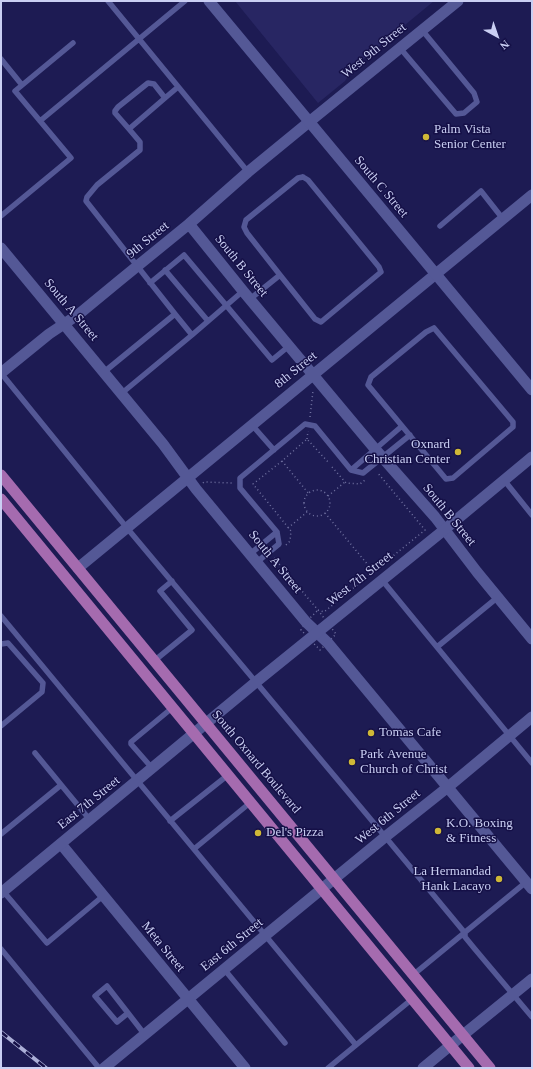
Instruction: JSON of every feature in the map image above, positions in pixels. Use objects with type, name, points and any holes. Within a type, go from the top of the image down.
[{"type":"main road","name":"South Oxnard Boulevard","points":[[1,475],[335,878],[490,1068]]},
{"type":"main road","points":[[1,499],[469,1068]]},
{"type":"street","name":"South C Street","points":[[209,1],[532,390]]},
{"type":"street","name":"West 9th Street","points":[[309,122],[458,1]]},
{"type":"street","name":"9th Street","points":[[1,373],[49,334],[79,314],[137,267],[309,122]]},
{"type":"street","name":"8th Street","points":[[78,568],[532,195]]},
{"type":"street","name":"South B Street","points":[[189,224],[321,385],[435,517],[532,639]]},
{"type":"street","name":"South A Street","points":[[1,248],[122,393],[253,558],[306,622],[328,643],[529,886]]},
{"type":"street","name":"West 7th Street","points":[[194,733],[532,457]]},
{"type":"street","name":"West 6th Street","points":[[321,889],[532,717]]},
{"type":"street","name":"East 7th Street","points":[[2,892],[194,733]]},
{"type":"street","name":"Meta Street","points":[[61,844],[245,1068]]},
{"type":"street","name":"East 6th Street","points":[[104,1068],[321,889]]},
{"type":"street","points":[[423,1068],[532,979]]},
{"type":"lane","points":[[108,1],[248,172]]},
{"type":"lane","points":[[40,121],[185,1]]},
{"type":"lane","points":[[400,48],[456,114],[464,113],[477,102],[474,93],[422,30]]},
{"type":"lane","points":[[1,216],[71,158],[15,91],[73,43]]},
{"type":"lane","points":[[1,59],[22,85]]},
{"type":"lane","points":[[165,98],[154,84],[148,82],[118,107],[115,113],[140,142],[140,150],[97,184],[87,197],[86,201],[192,335]]},
{"type":"lane","points":[[129,129],[178,87]]},
{"type":"lane","points":[[303,177],[308,180],[379,267],[381,272],[321,322],[315,318],[280,275],[244,227],[246,220],[298,178],[303,177]]},
{"type":"lane","points":[[440,226],[481,191],[503,219]]},
{"type":"lane","points":[[150,283],[184,254],[272,360],[289,346]]},
{"type":"lane","points":[[165,270],[208,321]]},
{"type":"lane","points":[[122,393],[227,305],[280,275]]},
{"type":"lane","points":[[104,372],[175,314]]},
{"type":"lane","points":[[434,328],[512,422],[513,428],[453,478],[446,479],[410,435],[368,385],[371,377],[426,332],[434,328]]},
{"type":"lane","points":[[1,373],[127,528],[465,933],[464,935],[468,941],[532,1017]]},
{"type":"lane","points":[[253,558],[279,544],[277,532],[240,488],[240,478],[305,424],[315,426],[351,470],[363,473],[410,435]]},
{"type":"lane","points":[[252,425],[274,450]]},
{"type":"lane","points":[[351,470],[402,426]]},
{"type":"lane","points":[[504,480],[532,515]]},
{"type":"lane","points":[[253,558],[277,532]]},
{"type":"lane","points":[[382,580],[532,763]]},
{"type":"lane","points":[[154,661],[192,630],[160,591],[172,581]]},
{"type":"lane","points":[[437,647],[498,597]]},
{"type":"lane","points":[[1,616],[356,1045]]},
{"type":"lane","points":[[1,644],[8,643],[42,684],[42,692],[1,726]]},
{"type":"lane","points":[[152,768],[131,744],[131,742],[172,708]]},
{"type":"lane","points":[[35,754],[90,820]]},
{"type":"lane","points":[[170,821],[228,774]]},
{"type":"lane","points":[[1,834],[61,785]]},
{"type":"lane","points":[[194,849],[250,802]]},
{"type":"lane","points":[[414,974],[465,933],[529,886]]},
{"type":"lane","points":[[2,892],[48,943],[103,896]]},
{"type":"lane","points":[[1,949],[99,1068]]},
{"type":"lane","points":[[224,969],[285,1043]]},
{"type":"lane","points":[[128,1013],[117,1022],[95,996],[107,986],[128,1013],[145,1035]]},
{"type":"lane","points":[[328,1068],[412,999]]},
{"type":"path","points":[[284,546],[290,542],[291,531],[253,484],[307,439],[313,391],[321,385]]},
{"type":"path","points":[[307,439],[328,462]]},
{"type":"path","points":[[282,461],[309,494]]},
{"type":"path","points":[[332,467],[346,483],[360,484],[365,480]]},
{"type":"path","points":[[273,556],[318,610],[324,612],[373,571],[426,530],[376,471]]},
{"type":"path","points":[[196,488],[204,482],[240,483]]},
{"type":"path","points":[[328,496],[345,482]]},
{"type":"path","points":[[312,491],[324,492],[330,498],[329,508],[325,513],[320,516],[310,515],[307,512],[305,509],[306,496],[309,494],[312,491]]},
{"type":"path","points":[[288,528],[307,512]]},
{"type":"path","points":[[325,513],[373,571]]},
{"type":"shaded area","points":[[235,1],[434,1],[354,67],[345,81],[318,103]]},
{"type":"railway","points":[[1,1032],[46,1068]]},
{"type":"place","name":"Palm Vista Senior Center","points":[[426,137]]},
{"type":"place","name":"Oxnard Christian Center","points":[[458,452]]},
{"type":"place","name":"Tomas Cafe","points":[[371,733]]},
{"type":"place","name":"Park Avenue Church of Christ","points":[[352,762]]},
{"type":"place","name":"K.O. Boxing & Fitness","points":[[438,831]]},
{"type":"place","name":"Del's Pizza","points":[[258,833]]},
{"type":"place","name":"La Hermandad Hank Lacayo","points":[[499,879]]}]
